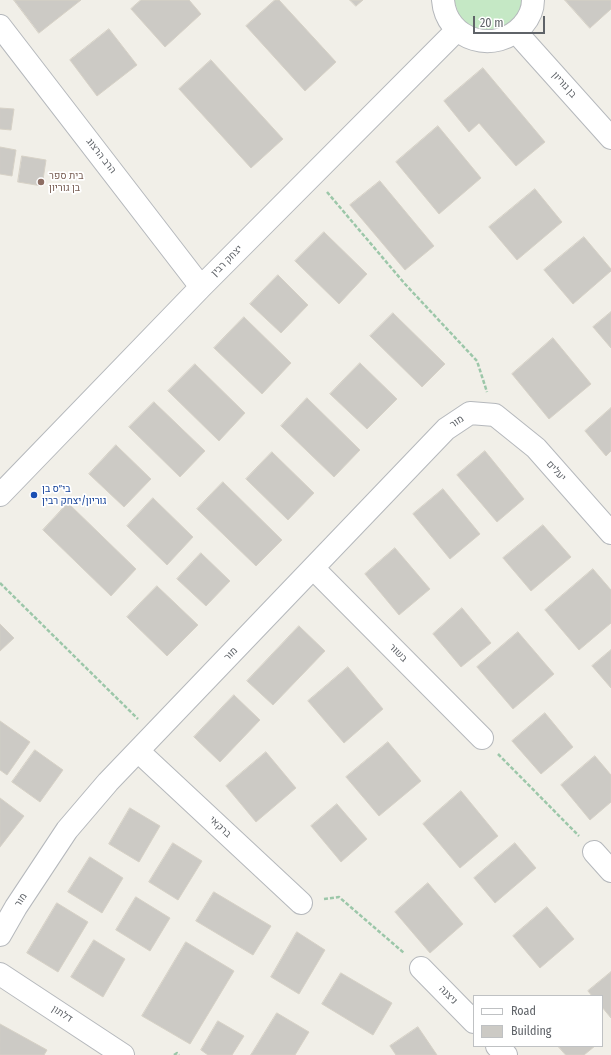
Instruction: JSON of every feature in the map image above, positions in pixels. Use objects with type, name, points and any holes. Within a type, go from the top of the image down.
[{"type":"street","points":[[443,0],[447,18],[457,30],[471,39],[486,42],[502,40],[516,32],[527,20],[533,6],[533,0]]},
{"type":"street","name":"הרב הרצוג","points":[[0,26],[201,287]]},
{"type":"street","name":"יצחק רבין","points":[[0,495],[201,287],[457,30]]},
{"type":"street","name":"בן גוריון","points":[[516,32],[611,138]]},
{"type":"street","name":"מור","points":[[0,935],[16,907],[67,830],[108,782],[153,734],[446,430],[470,413],[495,415]]},
{"type":"street","name":"יעלים","points":[[495,415],[536,448],[611,533]]},
{"type":"street","name":"בשור","points":[[313,568],[482,738]]},
{"type":"street","name":"ברקאי","points":[[138,751],[302,903]]},
{"type":"street","points":[[594,852],[611,871]]},
{"type":"street","name":"ניצנה","points":[[421,968],[473,1021]]},
{"type":"street","name":"דלתון","points":[[0,974],[123,1055]]},
{"type":"street","points":[[498,1047],[506,1055]]},
{"type":"path","points":[[312,175],[405,284],[477,360],[495,415]]},
{"type":"path","points":[[0,583],[153,734]]},
{"type":"path","points":[[482,738],[594,852]]},
{"type":"path","points":[[302,903],[338,897],[421,968]]},
{"type":"path","points":[[174,1055],[179,1055]]},
{"type":"green space","points":[[454,0],[523,0],[517,19],[503,30],[485,32],[468,26],[459,15]]},
{"type":"building","points":[[14,0],[81,0],[39,33]]},
{"type":"building","points":[[141,0],[189,0],[201,14],[165,47],[131,9]]},
{"type":"building","points":[[275,0],[279,0],[336,62],[305,91],[246,26]]},
{"type":"building","points":[[350,0],[363,0],[356,6]]},
{"type":"building","points":[[565,0],[611,0],[611,9],[590,28]]},
{"type":"building","points":[[109,29],[137,65],[97,96],[70,60]]},
{"type":"building","points":[[211,60],[283,139],[251,168],[179,89]]},
{"type":"building","points":[[483,68],[545,142],[516,166],[479,123],[469,132],[444,101]]},
{"type":"building","points":[[0,108],[14,109],[11,130],[0,129]]},
{"type":"building","points":[[438,126],[481,178],[439,214],[396,162]]},
{"type":"building","points":[[0,147],[16,150],[12,176],[0,174]]},
{"type":"building","points":[[22,156],[46,160],[42,186],[18,182]]},
{"type":"building","points":[[380,181],[434,246],[405,270],[350,205]]},
{"type":"building","points":[[535,189],[562,222],[517,260],[489,227]]},
{"type":"building","points":[[324,232],[367,274],[339,304],[295,261]]},
{"type":"building","points":[[584,237],[611,269],[611,271],[573,304],[544,270]]},
{"type":"building","points":[[278,275],[308,305],[281,333],[250,304]]},
{"type":"building","points":[[611,312],[611,348],[593,327]]},
{"type":"building","points":[[393,313],[445,364],[422,387],[370,336]]},
{"type":"building","points":[[244,317],[291,363],[262,394],[214,348]]},
{"type":"building","points":[[553,338],[591,384],[549,419],[512,374]]},
{"type":"building","points":[[360,363],[397,399],[367,429],[330,394]]},
{"type":"building","points":[[195,364],[245,413],[219,441],[168,391]]},
{"type":"building","points":[[307,398],[360,450],[334,477],[281,426]]},
{"type":"building","points":[[154,402],[205,451],[180,477],[129,427]]},
{"type":"building","points":[[611,408],[611,451],[606,456],[585,431]]},
{"type":"building","points":[[116,445],[151,479],[124,507],[89,474]]},
{"type":"building","points":[[485,451],[524,499],[497,522],[457,475]]},
{"type":"building","points":[[272,452],[314,493],[288,520],[246,479]]},
{"type":"building","points":[[223,482],[282,540],[256,566],[197,509]]},
{"type":"building","points":[[443,489],[480,534],[450,559],[413,514]]},
{"type":"building","points":[[153,498],[193,537],[167,565],[127,526]]},
{"type":"building","points":[[68,503],[136,569],[111,596],[43,530]]},
{"type":"building","points":[[543,525],[571,557],[531,591],[503,558]]},
{"type":"building","points":[[395,548],[430,589],[399,615],[365,574]]},
{"type":"building","points":[[201,553],[230,581],[206,606],[177,579]]},
{"type":"building","points":[[593,569],[611,590],[611,623],[579,650],[545,610]]},
{"type":"building","points":[[157,586],[198,625],[167,656],[127,617]]},
{"type":"building","points":[[462,608],[491,643],[461,667],[433,634]]},
{"type":"building","points":[[0,624],[14,638],[0,651]]},
{"type":"building","points":[[299,626],[325,651],[273,705],[247,681]]},
{"type":"building","points":[[518,632],[554,674],[513,709],[477,667]]},
{"type":"building","points":[[611,650],[611,688],[592,666]]},
{"type":"building","points":[[348,667],[383,709],[344,743],[308,701]]},
{"type":"building","points":[[234,695],[260,720],[220,762],[194,737]]},
{"type":"building","points":[[545,713],[573,747],[541,774],[512,741]]},
{"type":"building","points":[[0,721],[30,742],[7,775],[0,770]]},
{"type":"building","points":[[388,742],[421,781],[379,816],[346,777]]},
{"type":"building","points":[[35,750],[63,770],[40,802],[12,782]]},
{"type":"building","points":[[266,752],[296,788],[256,822],[226,786]]},
{"type":"building","points":[[595,756],[611,775],[611,802],[590,820],[561,785]]},
{"type":"building","points":[[461,791],[498,836],[460,868],[423,824]]},
{"type":"building","points":[[0,798],[24,816],[0,847]]},
{"type":"building","points":[[337,804],[367,839],[341,862],[311,826]]},
{"type":"building","points":[[130,808],[160,826],[139,862],[109,844]]},
{"type":"building","points":[[173,843],[202,861],[178,900],[149,882]]},
{"type":"building","points":[[515,843],[536,868],[495,903],[474,878]]},
{"type":"building","points":[[90,857],[123,878],[102,913],[68,892]]},
{"type":"building","points":[[428,883],[463,924],[430,953],[395,912]]},
{"type":"building","points":[[214,892],[271,926],[253,955],[196,921]]},
{"type":"building","points":[[136,897],[170,918],[150,951],[116,930]]},
{"type":"building","points":[[57,903],[88,922],[58,972],[27,953]]},
{"type":"building","points":[[547,907],[574,939],[540,968],[513,936]]},
{"type":"building","points":[[297,932],[325,950],[299,994],[271,977]]},
{"type":"building","points":[[94,940],[125,959],[103,997],[71,977]]},
{"type":"building","points":[[186,942],[234,971],[190,1044],[142,1016]]},
{"type":"building","points":[[611,972],[611,1018],[603,1008],[603,995],[591,995],[588,991]]},
{"type":"building","points":[[341,973],[392,1003],[373,1035],[322,1004]]},
{"type":"building","points":[[277,1013],[309,1032],[295,1055],[251,1055]]},
{"type":"building","points":[[218,1021],[244,1036],[232,1055],[208,1055],[201,1050]]},
{"type":"building","points":[[0,1024],[47,1050],[44,1055],[0,1055]]},
{"type":"building","points":[[418,1027],[437,1055],[396,1055],[390,1046]]},
{"type":"building","points":[[559,1047],[594,1047],[584,1055],[566,1055]]},
{"type":"place","name":"בית ספר בן גוריון","points":[[41,182]]},
{"type":"place","name":"בי״ס בן גוריון/יצחק רבין","points":[[34,495]]}]
